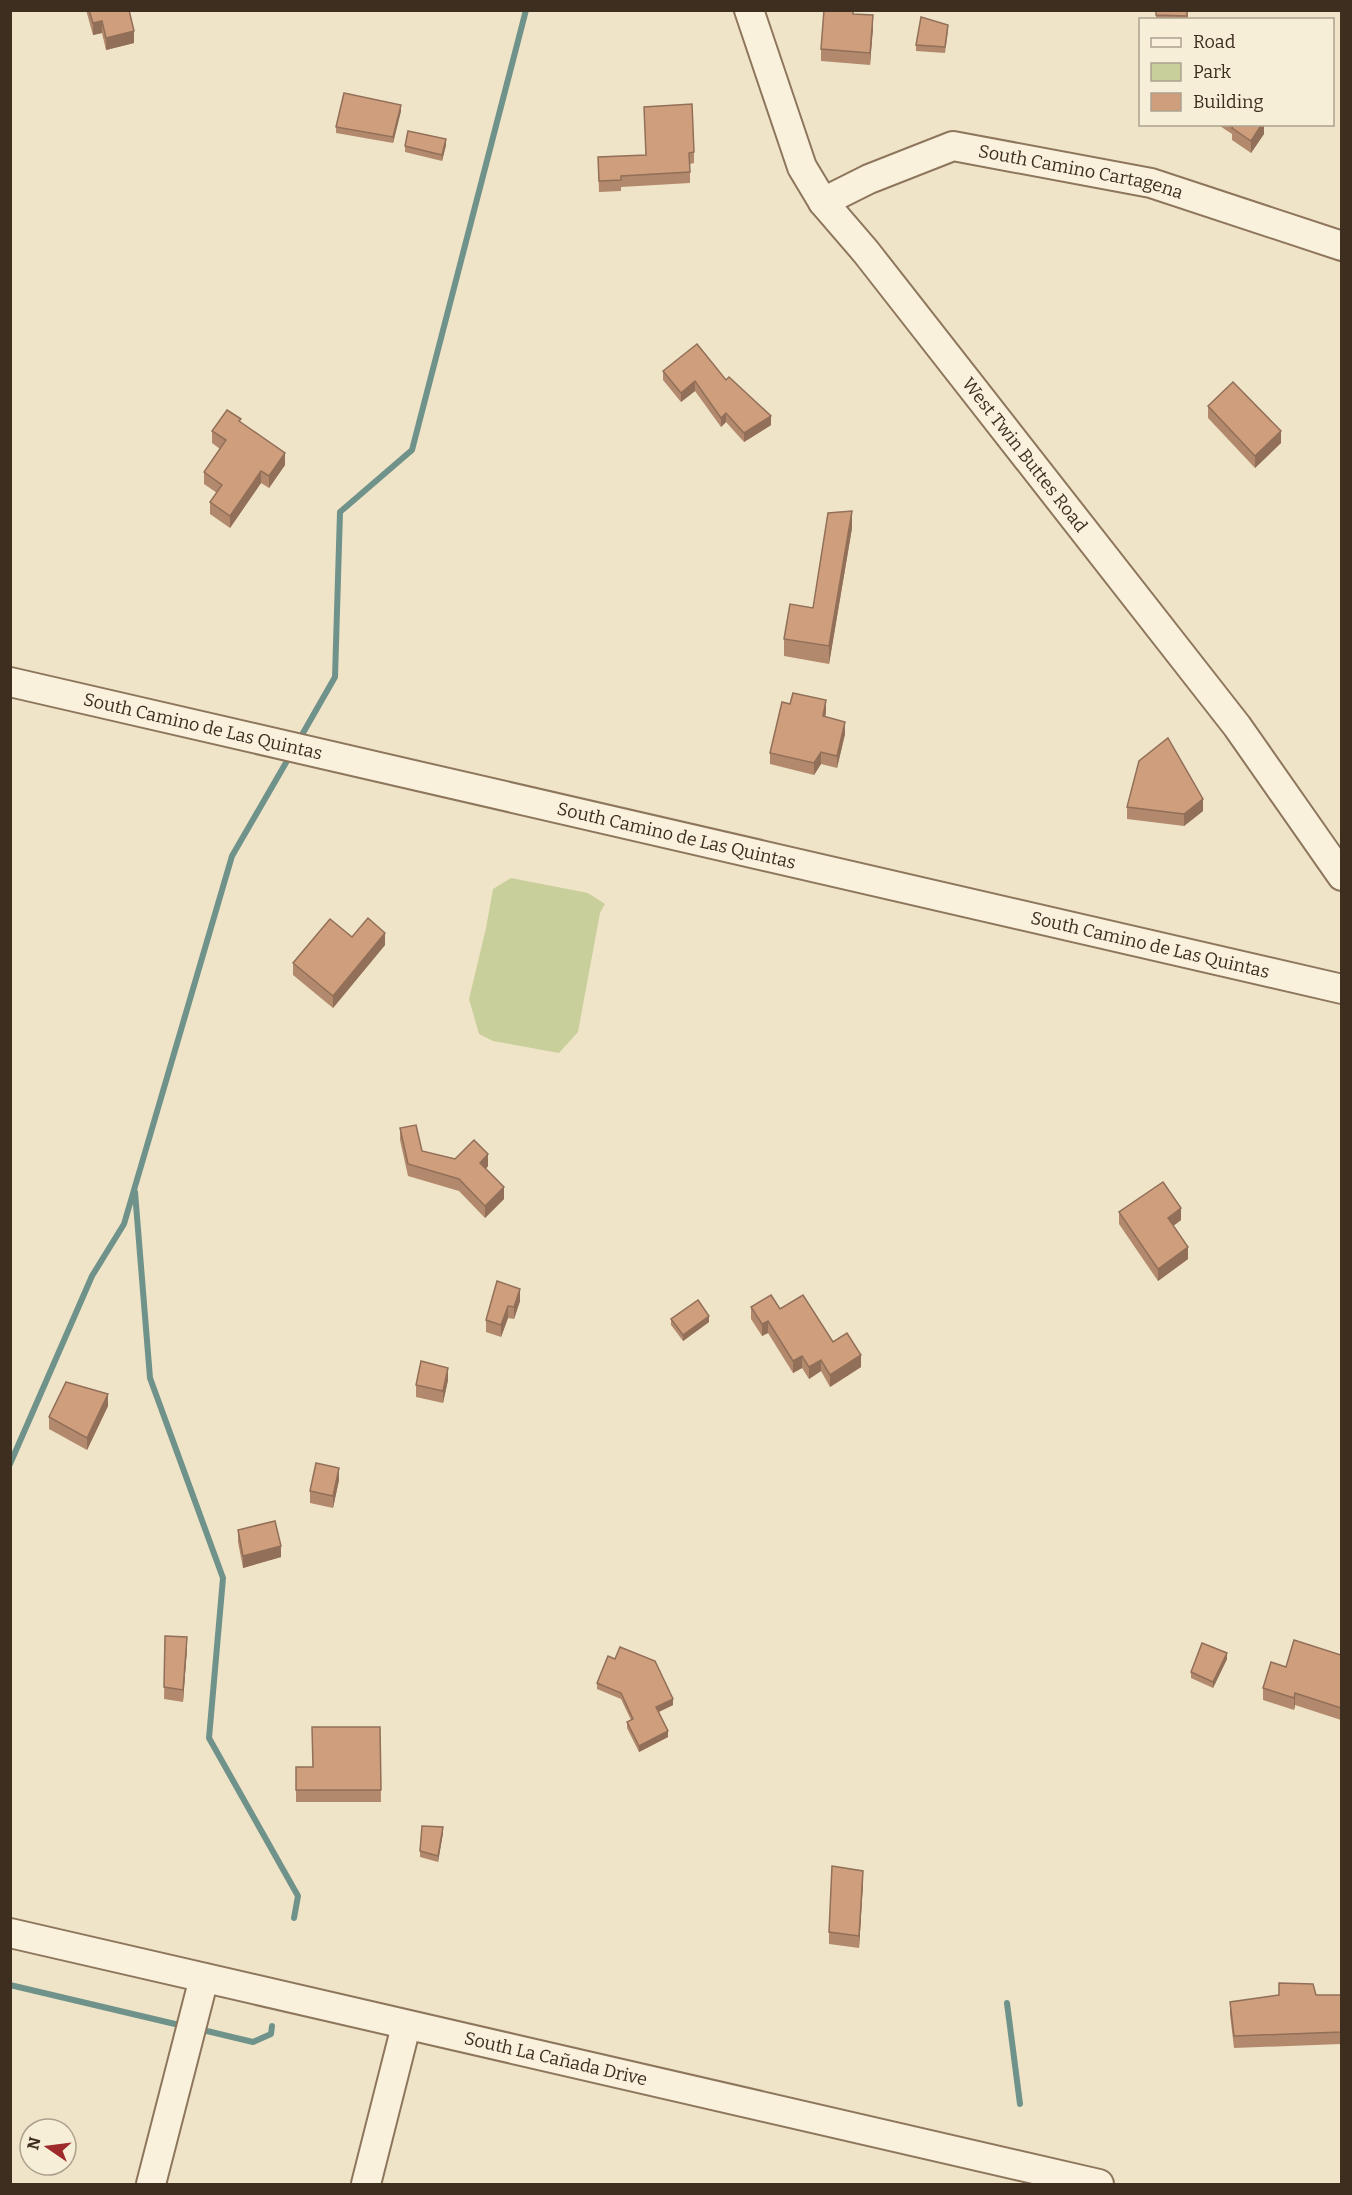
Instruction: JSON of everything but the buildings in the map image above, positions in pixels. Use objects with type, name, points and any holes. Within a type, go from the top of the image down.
[{"type":"street","name":"West Twin Buttes Road","points":[[749,10],[802,167],[823,202],[866,252],[1218,700],[1341,876]]},
{"type":"street","name":"South Camino Cartagena","points":[[823,202],[868,179],[953,146],[1151,183],[1341,246]]},
{"type":"street","name":"South Camino de Las Quintas","points":[[10,682],[1341,989]]},
{"type":"street","name":"South La Cañada Drive","points":[[10,1933],[1099,2184]]},
{"type":"street","points":[[151,2184],[204,1978]]},
{"type":"street","points":[[366,2184],[406,2026]]},
{"type":"green space","points":[[511,878],[588,893],[605,904],[600,913],[578,1032],[559,1053],[493,1041],[479,1034],[469,999],[493,889]]},
{"type":"waterway","points":[[299,740],[335,677],[340,512],[412,450],[526,10]]},
{"type":"waterway","points":[[10,1464],[92,1276],[124,1224],[232,856],[291,754]]},
{"type":"waterway","points":[[135,1192],[150,1378],[223,1578],[209,1738],[298,1896],[294,1918]]},
{"type":"waterway","points":[[10,1985],[175,2024]]},
{"type":"waterway","points":[[1007,2003],[1020,2104]]},
{"type":"waterway","points":[[207,2031],[253,2042],[271,2034],[272,2026]]}]
